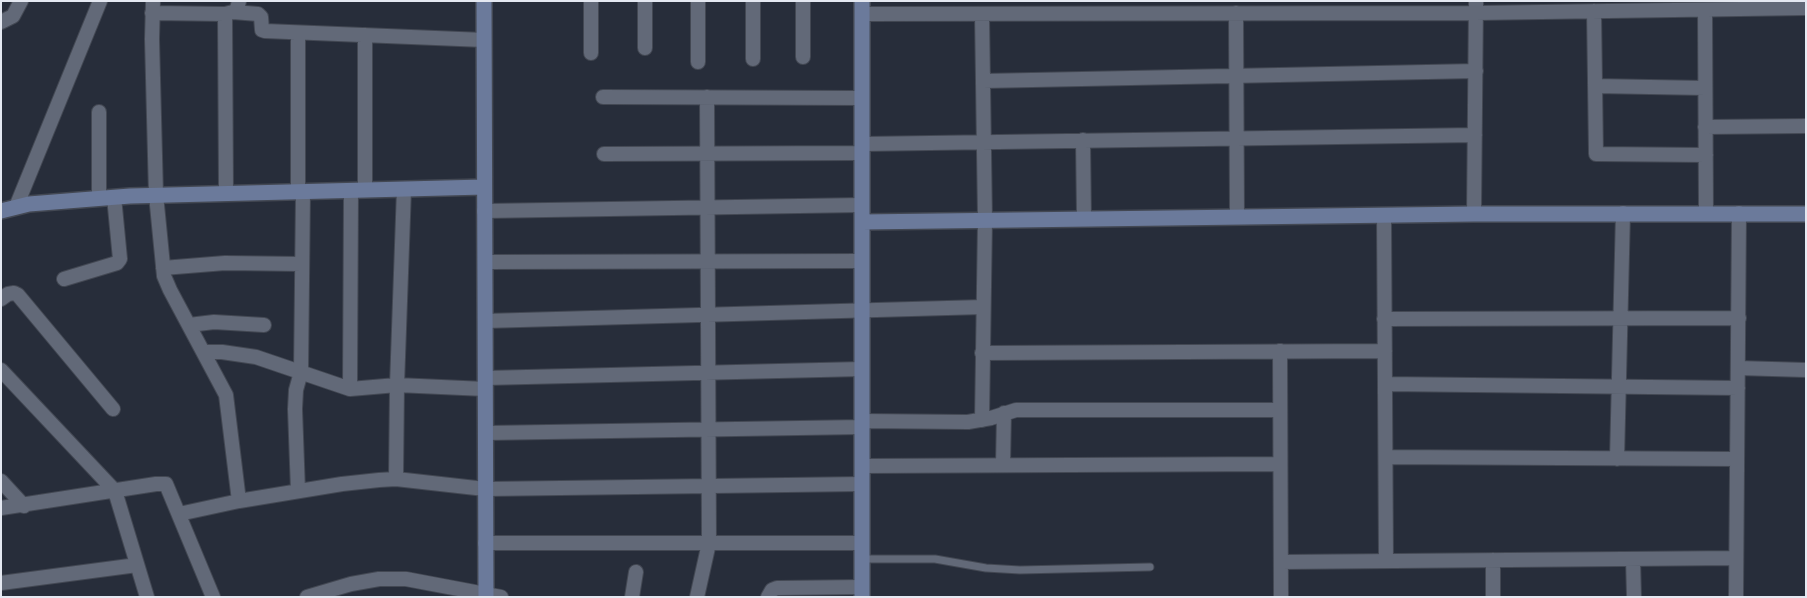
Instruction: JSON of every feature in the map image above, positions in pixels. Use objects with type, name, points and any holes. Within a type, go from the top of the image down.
[{"type":"street","points":[[1,22],[13,16],[21,1]]},
{"type":"street","points":[[9,209],[100,1]]},
{"type":"street","points":[[484,1],[486,595]]},
{"type":"street","points":[[591,1],[591,53]]},
{"type":"street","points":[[645,1],[645,48]]},
{"type":"street","points":[[698,1],[698,62]]},
{"type":"street","points":[[753,1],[753,59]]},
{"type":"street","points":[[803,57],[804,1]]},
{"type":"street","points":[[768,597],[772,590],[777,588],[862,592],[862,8],[938,8],[982,14],[1001,7],[1151,7],[1236,13],[1310,7],[1476,7],[1594,11],[1656,6],[1705,10],[1806,8]]},
{"type":"street","points":[[239,501],[226,395],[170,290],[163,268],[156,195],[153,7],[232,9],[258,14],[262,18],[262,30],[265,31],[484,40]]},
{"type":"street","points":[[1474,214],[1476,7]]},
{"type":"street","points":[[226,193],[232,9]]},
{"type":"street","points":[[1705,10],[1706,213]]},
{"type":"street","points":[[1594,11],[1596,154],[1706,155]]},
{"type":"street","points":[[1236,13],[1236,217]]},
{"type":"street","points":[[982,14],[985,220],[982,420]]},
{"type":"street","points":[[298,33],[302,264],[301,372],[295,400],[298,491]]},
{"type":"street","points":[[350,388],[365,35]]},
{"type":"street","points":[[983,81],[1476,71]]},
{"type":"street","points":[[1595,86],[1705,88]]},
{"type":"street","points":[[603,97],[862,98]]},
{"type":"street","points":[[697,597],[709,543],[706,97]]},
{"type":"street","points":[[64,280],[118,263],[120,259],[106,198],[99,112]]},
{"type":"street","points":[[1706,127],[1806,126]]},
{"type":"street","points":[[604,154],[706,154],[862,149],[984,141],[1475,135]]},
{"type":"street","points":[[1083,140],[1084,219]]},
{"type":"street","points":[[9,209],[29,204],[156,195],[484,187]]},
{"type":"street","points":[[396,479],[397,385],[404,189]]},
{"type":"street","points":[[484,211],[862,205]]},
{"type":"street","points":[[1617,458],[1623,213]]},
{"type":"street","points":[[862,222],[1474,214],[1806,214]]},
{"type":"street","points":[[1736,597],[1739,214]]},
{"type":"street","points":[[1384,215],[1386,560]]},
{"type":"street","points":[[485,262],[862,261]]},
{"type":"street","points":[[163,268],[225,263],[302,264]]},
{"type":"street","points":[[1,299],[8,294],[18,295],[113,409]]},
{"type":"street","points":[[485,321],[983,307]]},
{"type":"street","points":[[1384,319],[1739,318]]},
{"type":"street","points":[[189,325],[214,322],[264,325]]},
{"type":"street","points":[[1280,351],[1281,597]]},
{"type":"street","points":[[982,353],[1385,351]]},
{"type":"street","points":[[204,352],[222,352],[256,357],[350,388],[397,385],[485,384],[708,372],[862,368]]},
{"type":"street","points":[[1738,368],[1806,370]]},
{"type":"street","points":[[1,370],[115,491],[146,597]]},
{"type":"street","points":[[1385,384],[1738,388]]},
{"type":"street","points":[[485,433],[968,422],[1016,410],[1280,410]]},
{"type":"street","points":[[1003,465],[1004,413]]},
{"type":"street","points":[[1386,457],[1737,459]]},
{"type":"street","points":[[862,466],[1280,464]]},
{"type":"street","points":[[179,514],[298,491],[342,484],[396,479],[485,489],[862,484]]},
{"type":"street","points":[[1,481],[24,506]]},
{"type":"street","points":[[1,508],[166,484],[213,597]]},
{"type":"street","points":[[486,543],[862,543]]},
{"type":"street","points":[[1281,562],[1736,558]]},
{"type":"street","points":[[1634,559],[1634,597]]},
{"type":"street","points":[[1493,560],[1493,597]]},
{"type":"street","points":[[1,583],[137,566]]},
{"type":"street","points":[[632,597],[636,572]]},
{"type":"street","points":[[307,597],[351,584],[379,579],[406,579],[502,597]]},
{"type":"lane","points":[[862,559],[935,559],[986,568],[1020,570],[1150,566]]}]
